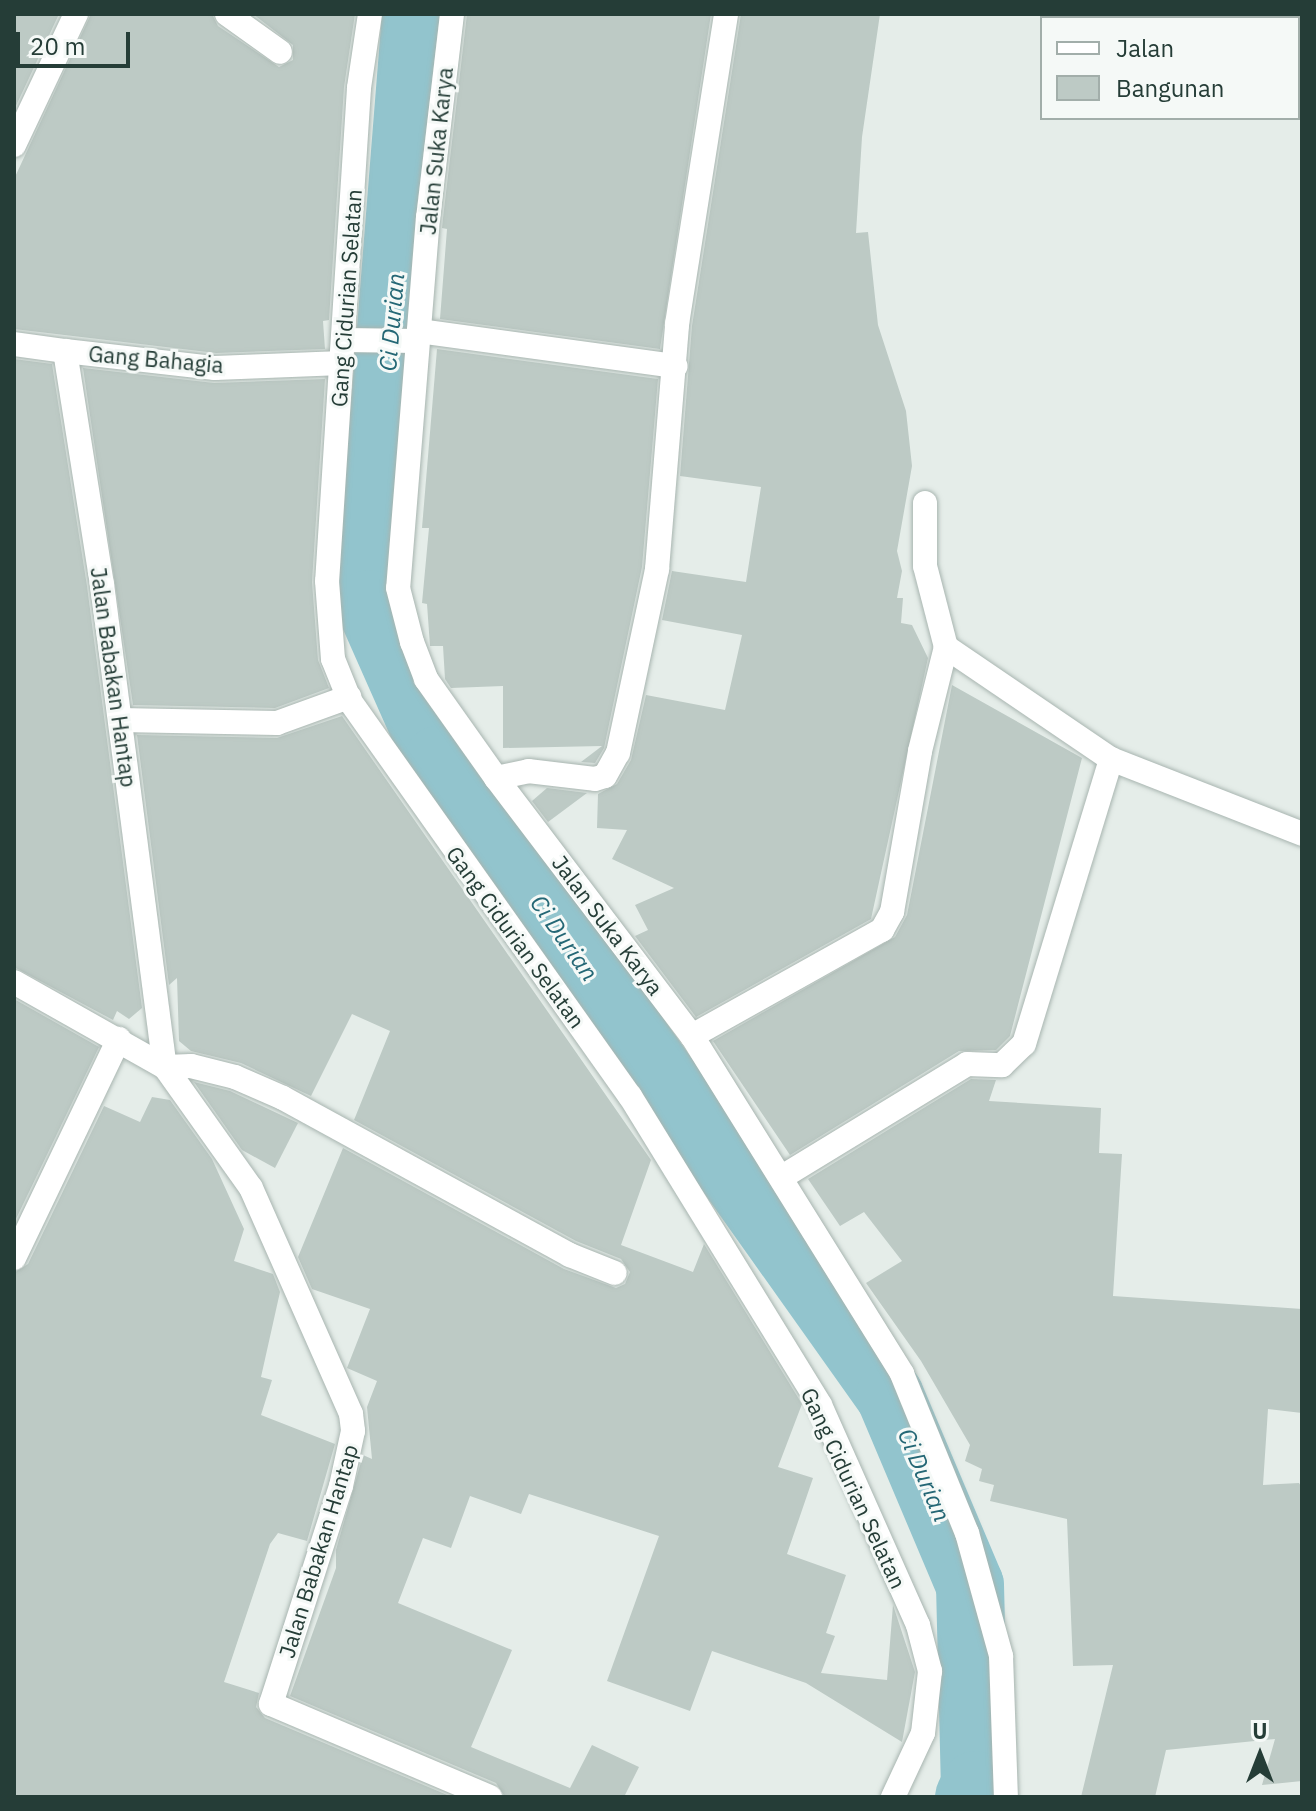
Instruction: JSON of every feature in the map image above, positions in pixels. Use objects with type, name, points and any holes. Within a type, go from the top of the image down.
[{"type":"street","points":[[14,145],[76,14]]},
{"type":"street","points":[[227,14],[280,52]]},
{"type":"street","name":"Gang Cidurian Selatan","points":[[370,14],[359,88],[327,626],[349,697],[630,1096],[820,1405],[918,1625],[930,1671],[923,1733],[893,1797]]},
{"type":"street","name":"Jalan Suka Karya","points":[[452,14],[415,337],[398,588],[426,679],[496,778],[692,1036],[902,1374],[967,1533],[1001,1656],[1006,1797]]},
{"type":"street","points":[[496,778],[528,771],[595,779],[605,776],[618,753],[633,664],[641,664],[657,569],[676,366],[677,324],[726,14]]},
{"type":"street","name":"Gang Bahagia","points":[[65,351],[215,368],[415,337],[676,366]]},
{"type":"street","points":[[14,344],[65,351]]},
{"type":"street","name":"Jalan Babakan Hantap","points":[[65,351],[120,720],[164,1062],[251,1188],[351,1414],[353,1431],[341,1486],[271,1704],[302,1722],[490,1797]]},
{"type":"street","points":[[692,1036],[882,930],[892,912],[920,751],[946,647],[925,566],[925,503]]},
{"type":"street","points":[[946,647],[1111,759],[1302,834]]},
{"type":"street","points":[[120,720],[277,723],[349,697]]},
{"type":"street","points":[[782,1177],[967,1064],[1002,1065],[1024,1044],[1111,759]]},
{"type":"street","points":[[14,982],[164,1062],[235,1077],[283,1098],[570,1255],[615,1273]]},
{"type":"street","points":[[14,1258],[119,1039]]},
{"type":"building","points":[[14,14],[59,14],[14,110]]},
{"type":"building","points":[[91,14],[212,14],[218,26],[279,67],[293,60],[293,45],[253,14],[355,14],[344,87],[329,320],[323,321],[325,349],[216,353],[14,329],[14,179]]},
{"type":"building","points":[[467,14],[711,14],[660,349],[440,319],[447,229],[442,228]]},
{"type":"building","points":[[741,14],[880,14],[862,137],[856,233],[868,232],[878,325],[906,411],[912,466],[897,551],[902,571],[897,598],[903,598],[901,623],[912,625],[928,658],[871,919],[696,1017],[635,936],[648,930],[635,905],[674,888],[612,859],[627,830],[597,828],[598,794],[617,784],[631,760],[646,695],[725,710],[742,635],[662,620],[672,571],[746,582],[761,487],[680,476],[692,326]]},
{"type":"building","points":[[437,349],[658,379],[642,567],[604,748],[595,763],[581,762],[602,746],[503,748],[503,686],[451,688],[445,679],[443,646],[430,646],[427,604],[422,603],[429,528],[422,528]]},
{"type":"building","points":[[14,359],[52,364],[87,586],[142,1008],[129,1019],[117,1011],[113,1020],[14,967]]},
{"type":"building","points":[[83,368],[214,383],[325,379],[312,582],[318,660],[329,688],[275,708],[133,705]]},
{"type":"building","points":[[952,685],[1082,758],[1010,1036],[996,1050],[959,1051],[790,1155],[713,1041],[895,937],[907,915]]},
{"type":"building","points":[[342,716],[651,1160],[621,1245],[693,1272],[704,1244],[802,1404],[778,1467],[813,1478],[787,1554],[846,1575],[826,1633],[835,1636],[821,1673],[887,1680],[893,1605],[915,1672],[902,1742],[806,1683],[712,1651],[690,1711],[607,1681],[659,1536],[529,1494],[521,1514],[470,1496],[451,1548],[423,1538],[398,1603],[512,1650],[471,1747],[570,1788],[592,1745],[639,1767],[624,1797],[505,1797],[496,1783],[290,1696],[336,1568],[336,1550],[363,1455],[372,1459],[367,1407],[377,1381],[347,1368],[370,1309],[312,1289],[298,1257],[343,1148],[564,1269],[616,1288],[625,1284],[630,1272],[621,1259],[576,1241],[354,1120],[390,1031],[352,1014],[311,1096],[241,1063],[191,1051],[179,1041],[177,978],[169,985],[137,735],[277,738]]},
{"type":"building","points":[[547,788],[587,793],[548,822],[532,801]]},
{"type":"building","points":[[14,999],[99,1047],[14,1223]]},
{"type":"building","points":[[971,1079],[996,1080],[989,1101],[1101,1108],[1099,1153],[1122,1154],[1113,1296],[1302,1309],[1302,1413],[1268,1409],[1263,1485],[1299,1483],[1302,1488],[1302,1781],[1262,1785],[1275,1739],[1166,1750],[1155,1797],[1081,1797],[1113,1665],[1073,1666],[1067,1519],[990,1501],[994,1485],[979,1481],[982,1469],[965,1461],[970,1445],[921,1361],[866,1283],[902,1261],[864,1212],[840,1226],[808,1179]]},
{"type":"building","points":[[194,1082],[230,1091],[298,1123],[275,1168],[242,1150]]},
{"type":"building","points":[[152,1097],[170,1100],[212,1159],[244,1229],[234,1261],[273,1274],[280,1292],[261,1377],[272,1380],[261,1415],[335,1444],[307,1541],[278,1533],[270,1544],[224,1682],[259,1693],[256,1707],[265,1718],[452,1797],[14,1797],[14,1273],[28,1264],[104,1106],[140,1122]]},
{"type":"waterway","name":"Ci Durian","points":[[416,14],[369,604],[438,760],[890,1396],[970,1585],[975,1785],[969,1797]]}]
